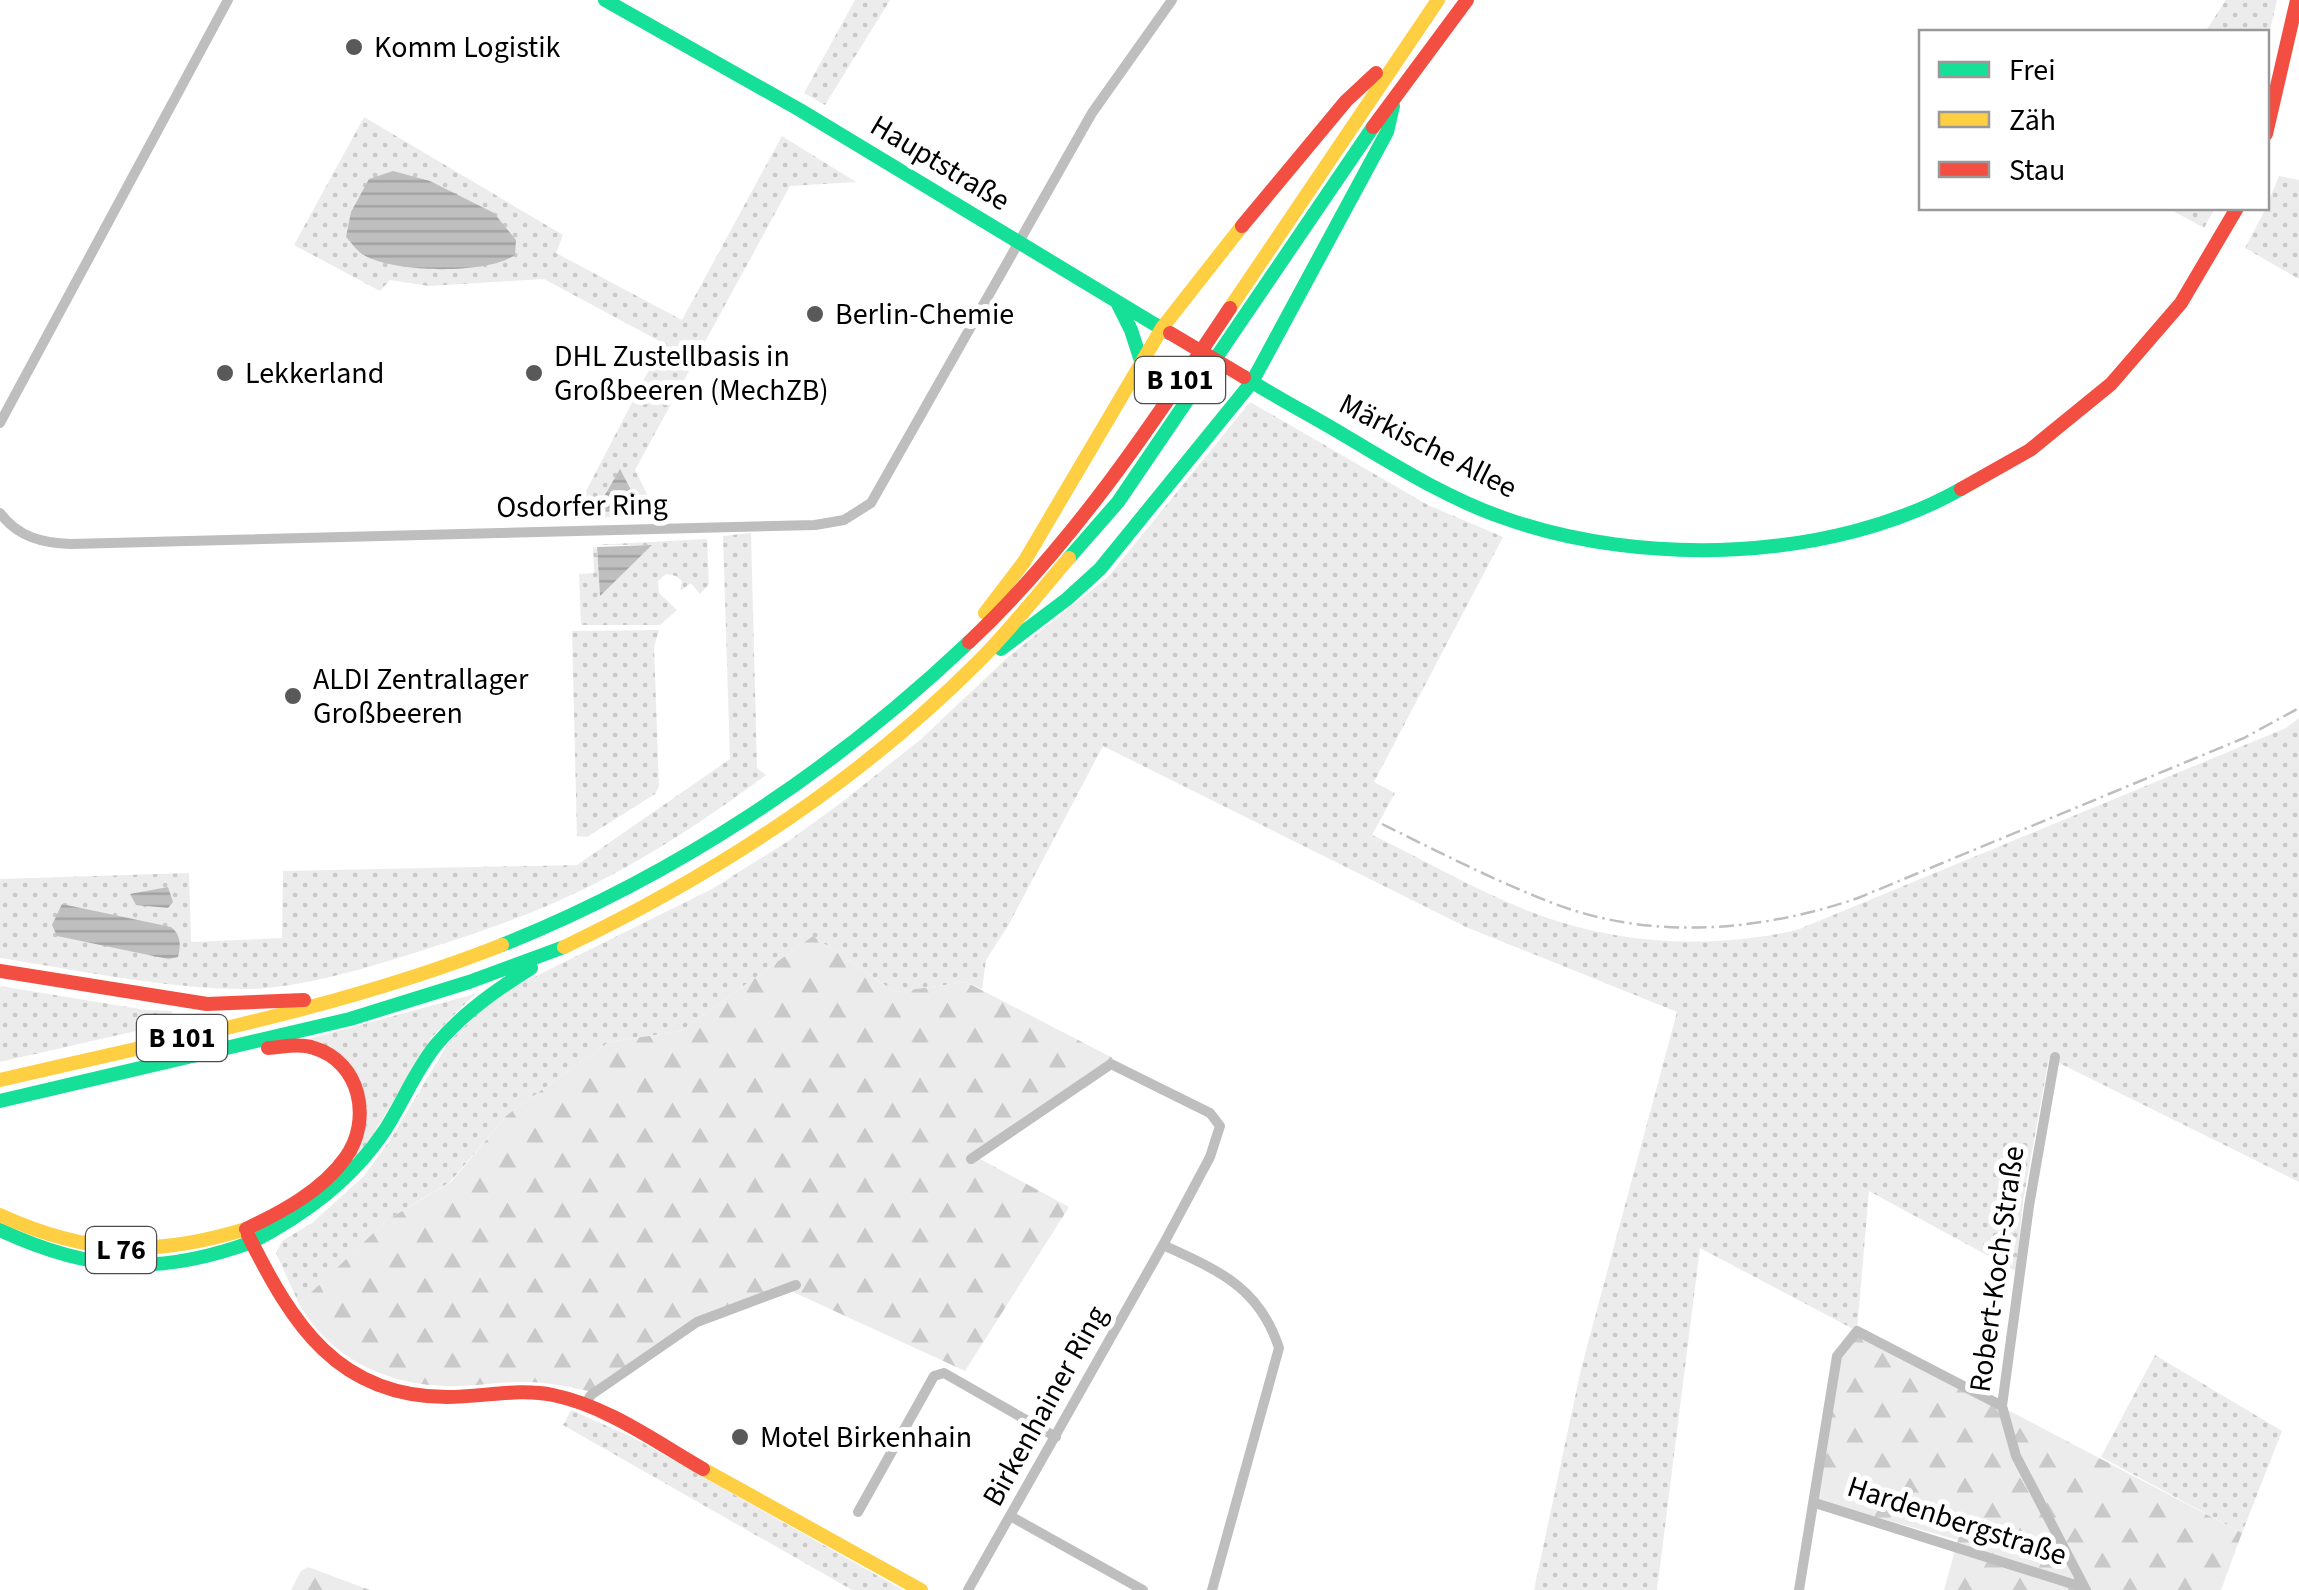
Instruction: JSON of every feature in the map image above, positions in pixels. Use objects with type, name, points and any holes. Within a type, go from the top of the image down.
[{"type":"main road","name":"Hauptstraße","points":[[605,0],[800,110],[1017,244],[1248,379]]},
{"type":"main road","name":"B 101","points":[[0,1080],[364,994],[484,952],[636,885],[770,805],[823,767],[966,648],[1026,584],[1103,489],[1398,53],[1438,0]]},
{"type":"main road","name":"B 101","points":[[0,1102],[228,1050],[419,999],[557,951],[650,906],[780,826],[835,787],[982,659],[1118,502],[1467,0]]},
{"type":"main road","points":[[2269,121],[2298,0]]},
{"type":"main road","points":[[929,680],[1024,562],[1142,364],[1166,331],[1276,184],[1346,101],[1398,53]]},
{"type":"main road","points":[[982,659],[1041,619],[1100,569],[1248,379],[1387,132],[1394,100]]},
{"type":"main road","name":"Märkische Allee","points":[[1248,379],[1411,475],[1520,524],[1641,550],[1736,551],[1798,544],[1844,535],[1964,490],[2066,426],[2114,384],[2183,304],[2236,210]]},
{"type":"main road","points":[[1117,302],[1142,364]]},
{"type":"main road","points":[[249,1236],[297,1219],[336,1188],[387,1127],[415,1072],[438,1042],[493,990],[557,951]]},
{"type":"main road","points":[[0,971],[207,1004],[364,994]]},
{"type":"main road","points":[[228,1050],[314,1048],[340,1064],[354,1080],[361,1106],[360,1131],[342,1162],[249,1236]]},
{"type":"main road","name":"L 76","points":[[0,1214],[25,1228],[78,1246],[130,1251],[173,1249],[249,1236]]},
{"type":"main road","name":"L 76","points":[[0,1230],[80,1262],[124,1268],[175,1266],[218,1256],[249,1236]]},
{"type":"main road","points":[[249,1236],[287,1311],[304,1334],[334,1361],[378,1385],[439,1397],[527,1392],[586,1403],[921,1590]]},
{"type":"street","points":[[0,423],[228,0]]},
{"type":"street","name":"Osdorfer Ring","points":[[0,513],[11,526],[30,537],[71,544],[815,525],[844,520],[871,503],[1111,83],[1172,0]]},
{"type":"street","name":"Robert-Koch-Straße","points":[[2055,1057],[2029,1206],[2002,1406],[2016,1456],[2085,1589]]},
{"type":"street","name":"Birkenhainer Ring","points":[[968,1590],[1163,1244],[1210,1157],[1220,1126],[1210,1112],[1111,1064],[971,1159]]},
{"type":"street","points":[[1163,1244],[1231,1277],[1250,1296],[1273,1330],[1279,1348],[1212,1590]]},
{"type":"street","points":[[586,1403],[590,1395],[697,1322],[796,1284]]},
{"type":"street","points":[[1798,1590],[1837,1356],[1856,1331],[2002,1406]]},
{"type":"street","points":[[858,1512],[934,1376],[944,1373],[1056,1437]]},
{"type":"street","name":"Hardenbergstraße","points":[[1815,1502],[2085,1589]]},
{"type":"street","points":[[1012,1516],[1143,1590]]},
{"type":"green space","points":[[855,0],[890,0],[825,105],[804,93]]},
{"type":"green space","points":[[2226,0],[2277,0],[2269,35],[2269,30],[2206,30]]},
{"type":"green space","points":[[364,117],[563,235],[556,253],[682,320],[782,136],[856,182],[790,186],[635,470],[658,516],[572,518],[663,343],[544,279],[429,286],[390,280],[380,291],[294,245]]},
{"type":"green space","points":[[2279,176],[2299,180],[2299,279],[2245,248],[2265,210],[2269,210]]},
{"type":"green space","points":[[2172,210],[2214,210],[2204,228]]},
{"type":"green space","points":[[1250,402],[1428,505],[1503,537],[1374,782],[1395,793],[1372,835],[1497,897],[1570,925],[1634,938],[1699,942],[1797,930],[2286,728],[2299,718],[2299,1182],[2049,1058],[2023,1201],[2016,1271],[1869,1191],[1857,1331],[1700,1248],[1657,1590],[1534,1590],[1581,1369],[1677,1012],[1466,927],[1103,746],[986,960],[982,989],[966,982],[895,992],[813,936],[681,1031],[609,1042],[507,1115],[450,1182],[387,1220],[299,1304],[276,1253],[282,1241],[312,1223],[364,1176],[449,1042],[480,1011],[514,987],[712,889],[842,802],[920,740],[1008,657],[1108,577]]},
{"type":"green space","points":[[751,533],[757,768],[766,775],[647,855],[597,883],[494,927],[375,965],[290,985],[250,989],[189,986],[0,958],[0,879],[189,873],[191,942],[282,938],[283,871],[577,865],[730,759],[723,536]],"holes":[[[148,923],[171,927],[168,959],[143,953]]]},
{"type":"green space","points":[[707,539],[709,584],[700,594],[691,583],[680,591],[682,581],[666,574],[658,581],[659,593],[677,610],[660,625],[581,625],[579,574],[594,573],[593,547],[597,548],[600,594],[650,545],[593,545]]},
{"type":"green space","points":[[659,630],[654,647],[659,786],[655,794],[587,837],[577,836],[572,631]]},
{"type":"green space","points":[[813,936],[895,992],[966,982],[1113,1058],[971,1154],[1069,1207],[965,1371],[793,1292],[782,1292],[697,1322],[595,1392],[535,1382],[448,1386],[403,1380],[362,1365],[343,1353],[312,1323],[299,1304],[387,1220],[451,1182],[507,1115],[609,1042],[681,1031]]},
{"type":"green space","points":[[0,986],[172,1011],[171,1023],[0,1062]]},
{"type":"green space","points":[[475,994],[432,1037],[361,1155],[321,1189],[367,1104],[308,1039]]},
{"type":"green space","points":[[1857,1331],[2242,1533],[2221,1590],[1944,1590],[1958,1540],[1818,1501],[1841,1358]]},
{"type":"green space","points":[[2155,1355],[2282,1431],[2242,1533],[2101,1457]]},
{"type":"green space","points":[[571,1410],[632,1437],[903,1590],[852,1590],[563,1425]]},
{"type":"green space","points":[[308,1567],[370,1590],[291,1590],[301,1571]]},
{"type":"shaded area","points":[[393,171],[430,181],[494,213],[516,240],[515,255],[483,266],[439,269],[394,265],[362,254],[346,237],[351,212],[369,179]]},
{"type":"shaded area","points":[[620,469],[642,511],[595,512]]},
{"type":"shaded area","points":[[652,545],[600,596],[597,547]]},
{"type":"shaded area","points":[[168,887],[173,902],[168,908],[136,905],[130,894]]},
{"type":"shaded area","points":[[62,904],[171,927],[179,941],[178,957],[168,959],[57,936],[52,925]]},
{"type":"railway","points":[[1382,824],[1507,884],[1588,914],[1665,927],[1743,924],[1820,910],[1858,898],[2244,738],[2299,708]]},
{"type":"traffic: fast","points":[[605,0],[800,110],[1169,333]]},
{"type":"traffic: fast","points":[[1001,649],[1100,569],[1252,382],[1387,132],[1393,106]]},
{"type":"traffic: fast","points":[[1069,558],[1118,502],[1373,127]]},
{"type":"traffic: fast","points":[[1117,302],[1142,364]]},
{"type":"traffic: fast","points":[[1244,377],[1462,501],[1558,534],[1615,544],[1675,550],[1796,543],[1854,531],[1910,513],[1961,489]]},
{"type":"traffic: fast","points":[[502,945],[629,887],[750,816],[863,734],[969,642]]},
{"type":"traffic: fast","points":[[0,1101],[350,1019],[564,947]]},
{"type":"traffic: fast","points":[[252,1242],[309,1207],[358,1165],[385,1130],[436,1045],[480,1003],[531,968]]},
{"type":"traffic: fast","points":[[0,1230],[64,1254],[125,1264],[186,1260],[252,1242]]},
{"type":"traffic: slow","points":[[1230,308],[1438,0]]},
{"type":"traffic: slow","points":[[985,613],[1024,562],[1162,328],[1242,226]]},
{"type":"traffic: slow","points":[[564,947],[676,889],[835,786],[932,706],[978,662],[1069,558]]},
{"type":"traffic: slow","points":[[0,1080],[317,1005],[441,968],[502,945]]},
{"type":"traffic: slow","points":[[0,1215],[63,1238],[122,1248],[181,1244],[246,1229]]},
{"type":"traffic: slow","points":[[703,1469],[921,1590]]},
{"type":"traffic: jam","points":[[1373,127],[1467,0]]},
{"type":"traffic: jam","points":[[2269,121],[2297,0]]},
{"type":"traffic: jam","points":[[1242,226],[1346,101],[1376,73]]},
{"type":"traffic: jam","points":[[1961,489],[2030,450],[2111,384],[2181,303],[2236,210]]},
{"type":"traffic: jam","points":[[969,642],[1007,605],[1076,525],[1230,308]]},
{"type":"traffic: jam","points":[[1170,333],[1244,377]]},
{"type":"traffic: jam","points":[[0,971],[207,1004],[304,1000]]},
{"type":"traffic: jam","points":[[246,1229],[326,1180],[346,1157],[359,1126],[360,1110],[352,1079],[330,1055],[309,1047],[268,1048]]},
{"type":"traffic: jam","points":[[248,1235],[301,1325],[347,1369],[376,1384],[409,1394],[447,1397],[540,1393],[573,1400],[612,1416],[703,1469]]},
{"type":"place","name":"Komm Logistik","points":[[354,47]]},
{"type":"place","name":"Berlin-Chemie","points":[[815,314]]},
{"type":"place","name":"Lekkerland","points":[[225,373]]},
{"type":"place","name":"DHL Zustellbasis in Großbeeren (MechZB)","points":[[534,373]]},
{"type":"place","name":"ALDI Zentrallager Großbeeren","points":[[293,696]]},
{"type":"place","name":"Motel Birkenhain","points":[[740,1437]]}]
